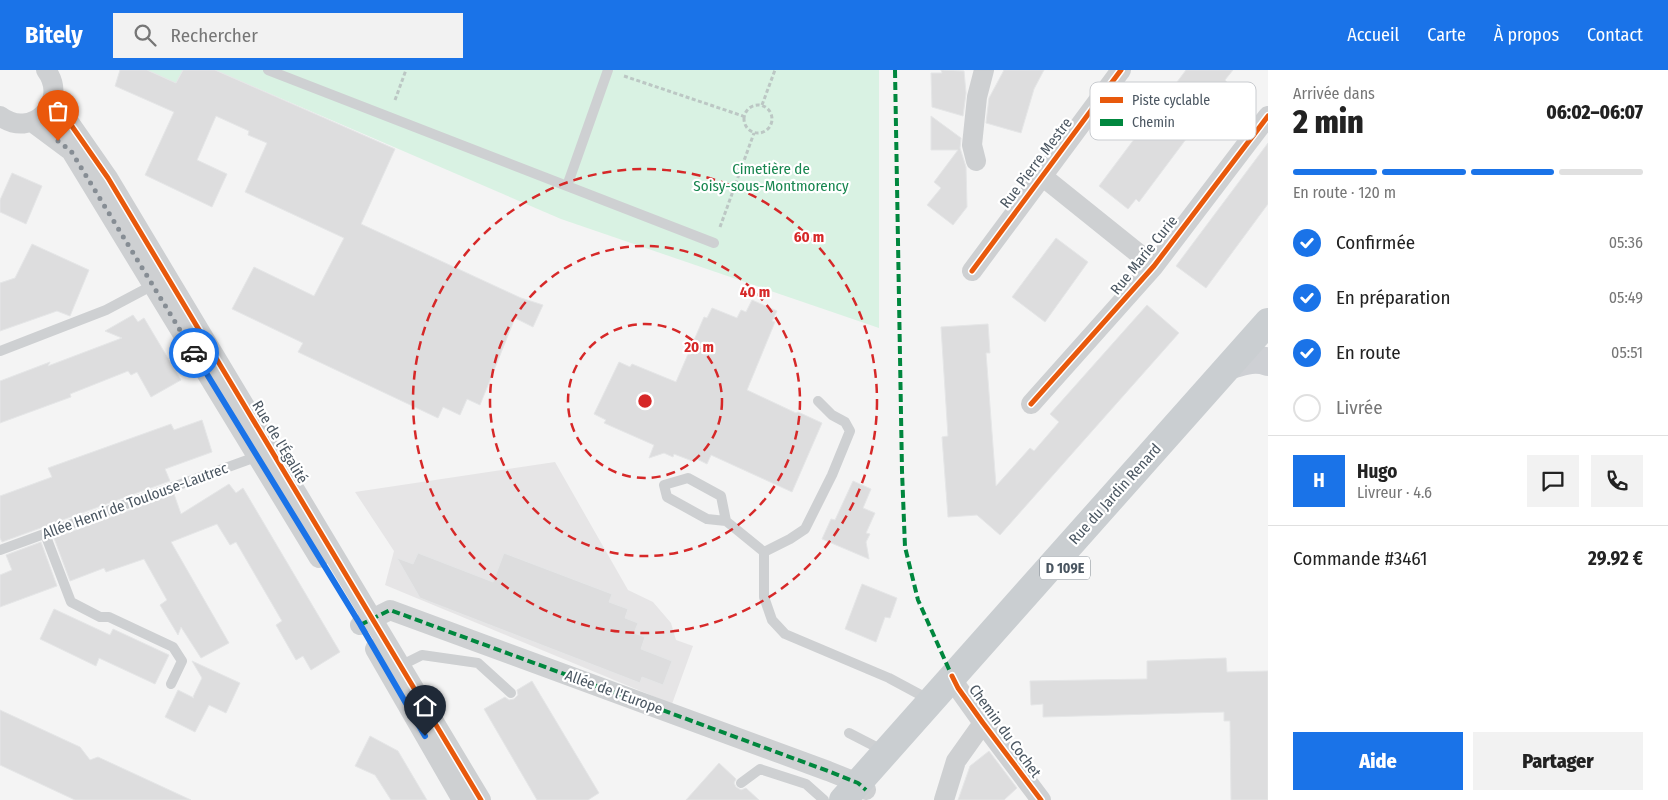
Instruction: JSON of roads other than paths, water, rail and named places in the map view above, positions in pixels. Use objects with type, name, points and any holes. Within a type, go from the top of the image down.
[{"type":"main road","name":"Rue du Jardin Renard","points":[[1249,362],[1268,322]]},
{"type":"main road","name":"Rue du Jardin Renard","points":[[856,793],[945,693],[1249,362],[1268,333]]},
{"type":"street","points":[[0,116],[12,122],[22,124],[32,122],[45,113],[53,99],[54,87],[51,76],[46,70]]},
{"type":"street","points":[[976,161],[972,145],[978,97],[984,70]]},
{"type":"street","name":"Rue Pierre Mestre","points":[[1112,82],[1121,70]]},
{"type":"street","name":"Rue de l'Égalité","points":[[53,99],[108,178],[160,281]]},
{"type":"street","name":"Rue Pierre Mestre","points":[[972,271],[1090,112]]},
{"type":"street","name":"Rue Marie Curie","points":[[1256,132],[1268,116]]},
{"type":"street","name":"Rue de l'Égalité","points":[[32,122],[71,151],[160,281],[366,622],[462,800]]},
{"type":"street","name":"Rue Marie Curie","points":[[1031,404],[1154,266],[1250,140]]},
{"type":"street","points":[[1042,176],[1154,266]]},
{"type":"street","name":"Allée de l'Europe","points":[[366,622],[390,610],[856,793]]},
{"type":"street","name":"Rue de l'Égalité","points":[[366,622],[400,666],[481,800]]},
{"type":"street","name":"Chemin du Cochet","points":[[945,693],[983,723],[1041,800]]},
{"type":"street","points":[[944,800],[956,761],[983,723]]},
{"type":"lane","points":[[268,70],[714,243]]},
{"type":"lane","points":[[567,186],[608,70]]},
{"type":"lane","points":[[0,351],[106,310],[160,281]]},
{"type":"lane","points":[[764,552],[806,529],[832,475],[850,431],[844,422],[832,415],[818,401]]},
{"type":"lane","name":"Allée Henri de Toulouse-Lautrec","points":[[0,550],[264,454]]},
{"type":"lane","points":[[726,521],[722,496],[688,478],[664,485],[667,497],[707,519],[726,521],[764,552]]},
{"type":"lane","points":[[45,534],[71,602],[100,617],[109,617],[173,647],[182,661],[171,684]]},
{"type":"lane","points":[[764,552],[764,597],[772,620],[784,634],[890,678],[945,693]]},
{"type":"lane","points":[[400,666],[422,655],[478,663],[511,693]]},
{"type":"lane","points":[[849,733],[890,755]]},
{"type":"lane","points":[[741,783],[760,769],[806,784],[824,800]]},
{"type":"park label","name":"Cimetière de Soisy-sous-Montmorency","points":[[771,178]]}]
